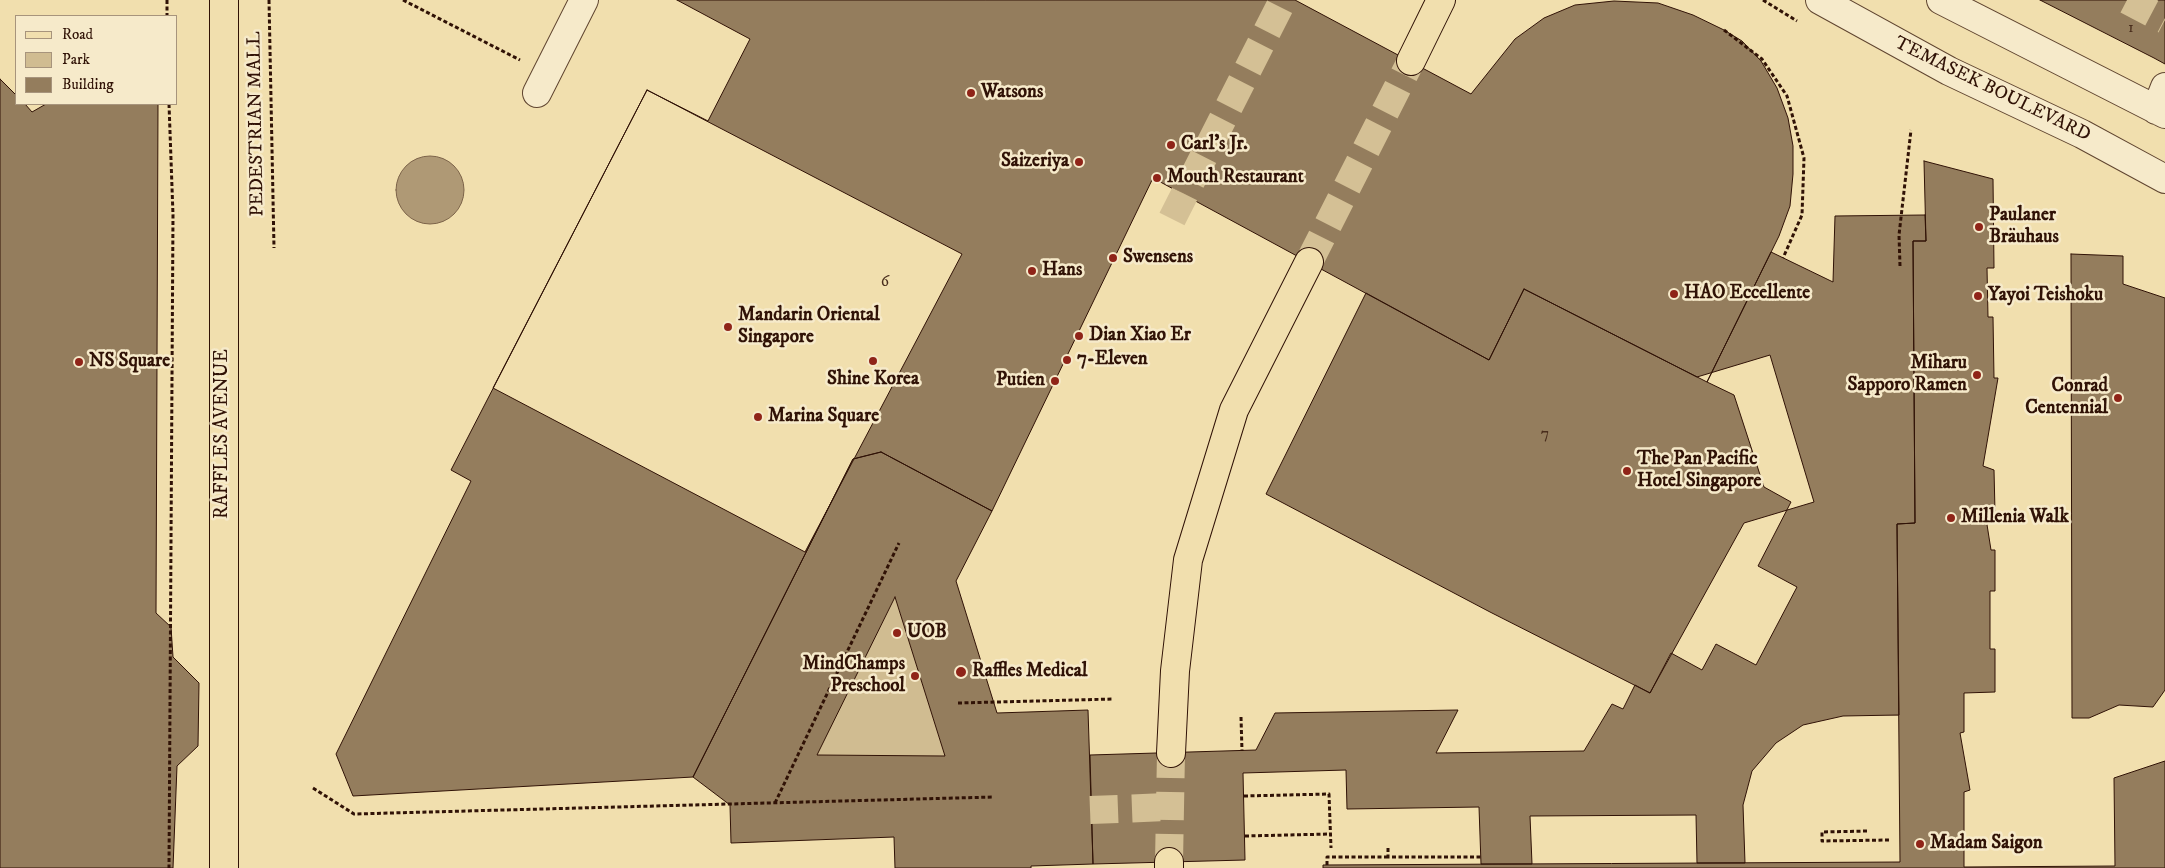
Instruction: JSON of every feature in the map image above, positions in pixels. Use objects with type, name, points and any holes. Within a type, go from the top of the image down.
[{"type":"main road","name":"RAFFLES AVENUE","points":[[224,0],[224,868]]},
{"type":"main road","points":[[1411,61],[1442,0]]},
{"type":"main road","points":[[1171,753],[1175,671],[1188,560],[1234,410],[1309,262]]},
{"type":"street","points":[[537,93],[584,0]]},
{"type":"street","name":"TEMASEK BOULEVARD","points":[[1820,0],[1949,71],[2082,134],[2165,179]]},
{"type":"street","points":[[1940,0],[2162,103]]},
{"type":"path","points":[[167,0],[167,15]]},
{"type":"path","name":"PEDESTRIAN MALL","points":[[269,0],[274,248]]},
{"type":"path","points":[[403,0],[524,62]]},
{"type":"path","points":[[1724,30],[1762,59],[1787,96],[1804,158],[1802,215],[1783,258]]},
{"type":"path","points":[[169,105],[173,215],[169,868]]},
{"type":"path","points":[[1900,266],[1899,234],[1911,130]]},
{"type":"path","points":[[775,803],[899,543]]},
{"type":"path","points":[[958,703],[1113,699]]},
{"type":"path","points":[[1241,717],[1242,751]]},
{"type":"path","points":[[313,788],[354,814],[993,797]]},
{"type":"path","points":[[1244,796],[1330,794],[1331,848]]},
{"type":"path","points":[[1867,831],[1822,832],[1822,841],[1889,840]]},
{"type":"path","points":[[1245,836],[1330,834]]},
{"type":"path","points":[[1388,848],[1388,857]]},
{"type":"path","points":[[1327,865],[1327,857],[1481,857]]},
{"type":"green space","points":[[895,597],[945,756],[817,755]]},
{"type":"shaded area","points":[[430,156],[443,158],[454,166],[462,177],[464,190],[462,203],[454,214],[443,222],[430,224],[417,222],[406,214],[398,203],[396,190],[398,177],[406,166],[417,158]]},
{"type":"building","name":"Marina Square","points":[[677,0],[1295,0],[1471,94],[1515,39],[1544,18],[1575,5],[1614,1],[1658,3],[1693,15],[1724,30],[1742,41],[1761,61],[1777,88],[1788,118],[1793,146],[1790,206],[1779,236],[1707,382],[1524,289],[1489,360],[1153,178],[992,511],[881,452],[853,459],[693,777],[353,796],[336,754],[471,481],[451,470],[647,90],[708,121],[750,39]]},
{"type":"building","points":[[2040,0],[2165,0],[2165,64],[2154,58]]},
{"type":"building","name":"NS Square","points":[[0,79],[15,94],[15,105],[26,105],[32,112],[44,105],[158,105],[156,613],[171,627],[173,657],[199,683],[198,746],[177,766],[173,868],[0,868]]},
{"type":"building","points":[[647,90],[962,254],[805,552],[493,388]]},
{"type":"building","name":"Millenia Walk","points":[[1924,161],[1993,179],[1994,268],[1987,268],[1988,317],[1993,317],[1994,378],[1998,378],[1983,466],[1994,470],[1995,512],[1985,512],[1991,550],[1995,550],[1995,591],[1990,591],[1990,649],[1995,649],[1995,692],[1964,693],[1964,732],[1960,733],[1970,790],[1964,792],[1964,867],[2115,866],[2114,778],[2165,761],[2165,868],[1323,868],[1323,865],[1900,862],[1897,524],[1915,523],[1913,241],[1926,241]]},
{"type":"building","points":[[1925,215],[1926,241],[1913,241],[1915,523],[1897,524],[1899,715],[1843,716],[1803,725],[1776,743],[1752,771],[1743,805],[1745,863],[1697,863],[1696,815],[1530,816],[1532,864],[1481,864],[1479,807],[1347,809],[1346,770],[1243,773],[1245,860],[1093,864],[1090,755],[1256,750],[1275,713],[1458,710],[1436,753],[1584,751],[1612,704],[1623,709],[1635,685],[1650,693],[1671,653],[1702,670],[1716,644],[1756,665],[1797,587],[1758,566],[1791,502],[1764,487],[1734,395],[1707,382],[1771,252],[1833,282],[1835,216]]},
{"type":"building","name":"Conrad Centennial","points":[[2071,254],[2123,256],[2123,284],[2165,298],[2165,690],[2153,707],[2119,705],[2089,718],[2072,718]]},
{"type":"building","points":[[1524,289],[1697,377],[1770,355],[1814,502],[1744,523],[1650,693],[1490,612],[1266,494],[1366,293],[1489,360]]},
{"type":"building","points":[[881,452],[992,511],[956,581],[997,713],[1088,710],[1093,864],[1031,866],[1031,868],[895,868],[894,837],[731,843],[730,805],[693,777],[853,459]],"holes":[[[895,597],[945,756],[817,755]]]},
{"type":"tunnel","points":[[1172,219],[1283,0]]},
{"type":"tunnel","points":[[2127,0],[2165,20]]},
{"type":"tunnel","points":[[1309,262],[1411,61]]},
{"type":"tunnel","points":[[1169,862],[1171,753]]},
{"type":"tunnel","points":[[1090,810],[1169,807]]},
{"type":"place","name":"Watsons","points":[[971,93]]},
{"type":"place","name":"Carl's Jr.","points":[[1171,145]]},
{"type":"place","name":"Saizeriya","points":[[1079,162]]},
{"type":"place","name":"Mouth Restaurant","points":[[1157,178]]},
{"type":"place","name":"Paulaner Bräuhaus","points":[[1979,227]]},
{"type":"place","name":"Swensens","points":[[1113,258]]},
{"type":"place","name":"Hans","points":[[1032,271]]},
{"type":"place","name":"HAO Eccellente","points":[[1674,294]]},
{"type":"place","name":"Yayoi Teishoku","points":[[1978,296]]},
{"type":"place","name":"Mandarin Oriental Singapore","points":[[728,327]]},
{"type":"place","name":"Dian Xiao Er","points":[[1079,336]]},
{"type":"place","name":"7-Eleven","points":[[1067,360]]},
{"type":"place","name":"Shine Korea","points":[[873,361]]},
{"type":"place","name":"NS Square","points":[[79,362]]},
{"type":"place","name":"Miharu Sapporo Ramen","points":[[1977,375]]},
{"type":"place","name":"Putien","points":[[1055,381]]},
{"type":"place","name":"Conrad Centennial","points":[[2118,398]]},
{"type":"place","name":"Marina Square","points":[[758,417]]},
{"type":"place","name":"The Pan Pacific Hotel Singapore","points":[[1627,471]]},
{"type":"place","name":"Millenia Walk","points":[[1951,518]]},
{"type":"place","name":"UOB","points":[[897,633]]},
{"type":"place","name":"Raffles Medical","points":[[961,672]]},
{"type":"place","name":"MindChamps Preschool","points":[[915,676]]},
{"type":"place","name":"Madam Saigon","points":[[1920,844]]}]
